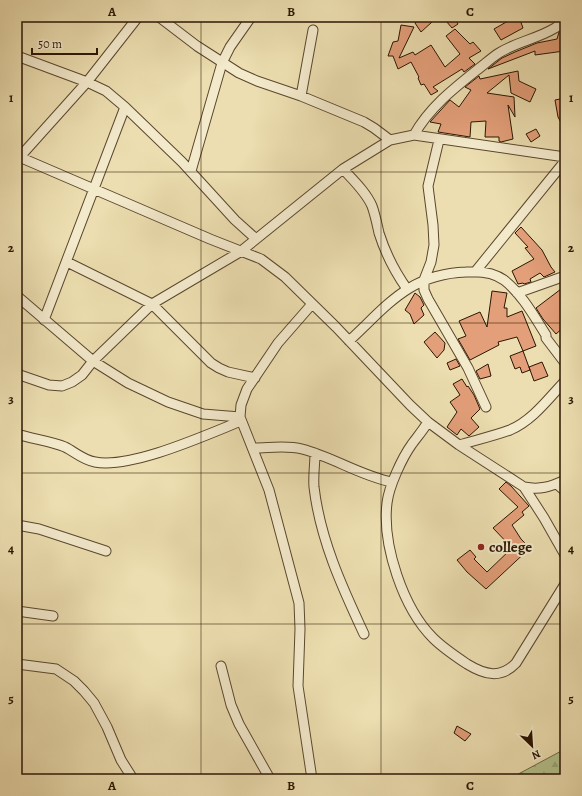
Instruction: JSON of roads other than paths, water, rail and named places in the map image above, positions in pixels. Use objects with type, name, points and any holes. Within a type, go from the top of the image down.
[{"type":"street","points":[[138,17],[87,82],[18,157],[240,252],[262,259],[285,277],[428,422],[459,445],[524,487],[536,489],[561,482],[565,490]]},
{"type":"street","points":[[159,17],[222,63],[239,73],[256,81],[301,96],[364,122],[390,140]]},
{"type":"street","points":[[191,170],[222,63],[230,47],[251,17]]},
{"type":"street","points":[[414,135],[419,125],[431,110],[497,54],[555,28],[562,22],[564,17]]},
{"type":"street","points":[[301,96],[313,30]]},
{"type":"street","points":[[17,56],[87,82],[106,91],[125,107],[191,170],[235,220],[256,239]]},
{"type":"street","points":[[44,320],[125,107]]},
{"type":"street","points":[[17,374],[49,385],[62,386],[72,382],[82,375],[93,361],[152,304],[240,252],[343,169],[390,140],[414,135],[439,140],[565,157]]},
{"type":"street","points":[[439,140],[428,186],[434,245],[431,262],[424,280],[424,290],[468,368],[486,407]]},
{"type":"street","points":[[475,272],[565,161]]},
{"type":"street","points":[[343,169],[356,182],[372,206],[385,248],[407,289]]},
{"type":"street","points":[[67,262],[152,304],[211,363],[228,372],[255,378]]},
{"type":"street","points":[[349,341],[389,302],[407,289],[424,280],[457,272],[490,273],[503,280],[517,293],[546,335],[546,338],[565,363]]},
{"type":"street","points":[[517,293],[565,276]]},
{"type":"street","points":[[17,296],[93,361],[128,383],[168,402],[202,414],[240,419]]},
{"type":"street","points":[[312,304],[278,343],[247,390],[242,404],[240,419],[269,490],[299,603],[300,629],[298,686],[312,779]]},
{"type":"street","points":[[459,445],[510,430],[524,422],[539,410],[565,381]]},
{"type":"street","points":[[17,434],[64,447],[94,462],[108,463],[131,460],[146,456],[184,443],[240,419]]},
{"type":"street","points":[[428,422],[423,432],[411,445],[392,482],[387,503],[389,547],[395,569],[416,615],[433,637],[450,652],[470,666],[485,673],[499,673],[508,670],[516,663],[565,584]]},
{"type":"street","points":[[253,448],[301,448],[333,459],[379,479],[392,482]]},
{"type":"street","points":[[315,453],[314,484],[320,522],[336,573],[364,634]]},
{"type":"street","points":[[524,487],[565,555]]},
{"type":"street","points":[[17,525],[39,529],[106,551]]},
{"type":"street","points":[[17,611],[53,616]]},
{"type":"street","points":[[17,664],[56,669],[74,681],[84,691],[97,709],[107,727],[120,760],[132,779]]},
{"type":"street","points":[[221,666],[231,705],[239,724],[270,779]]},
{"type":"place","name":"college","points":[[481,547]]}]
